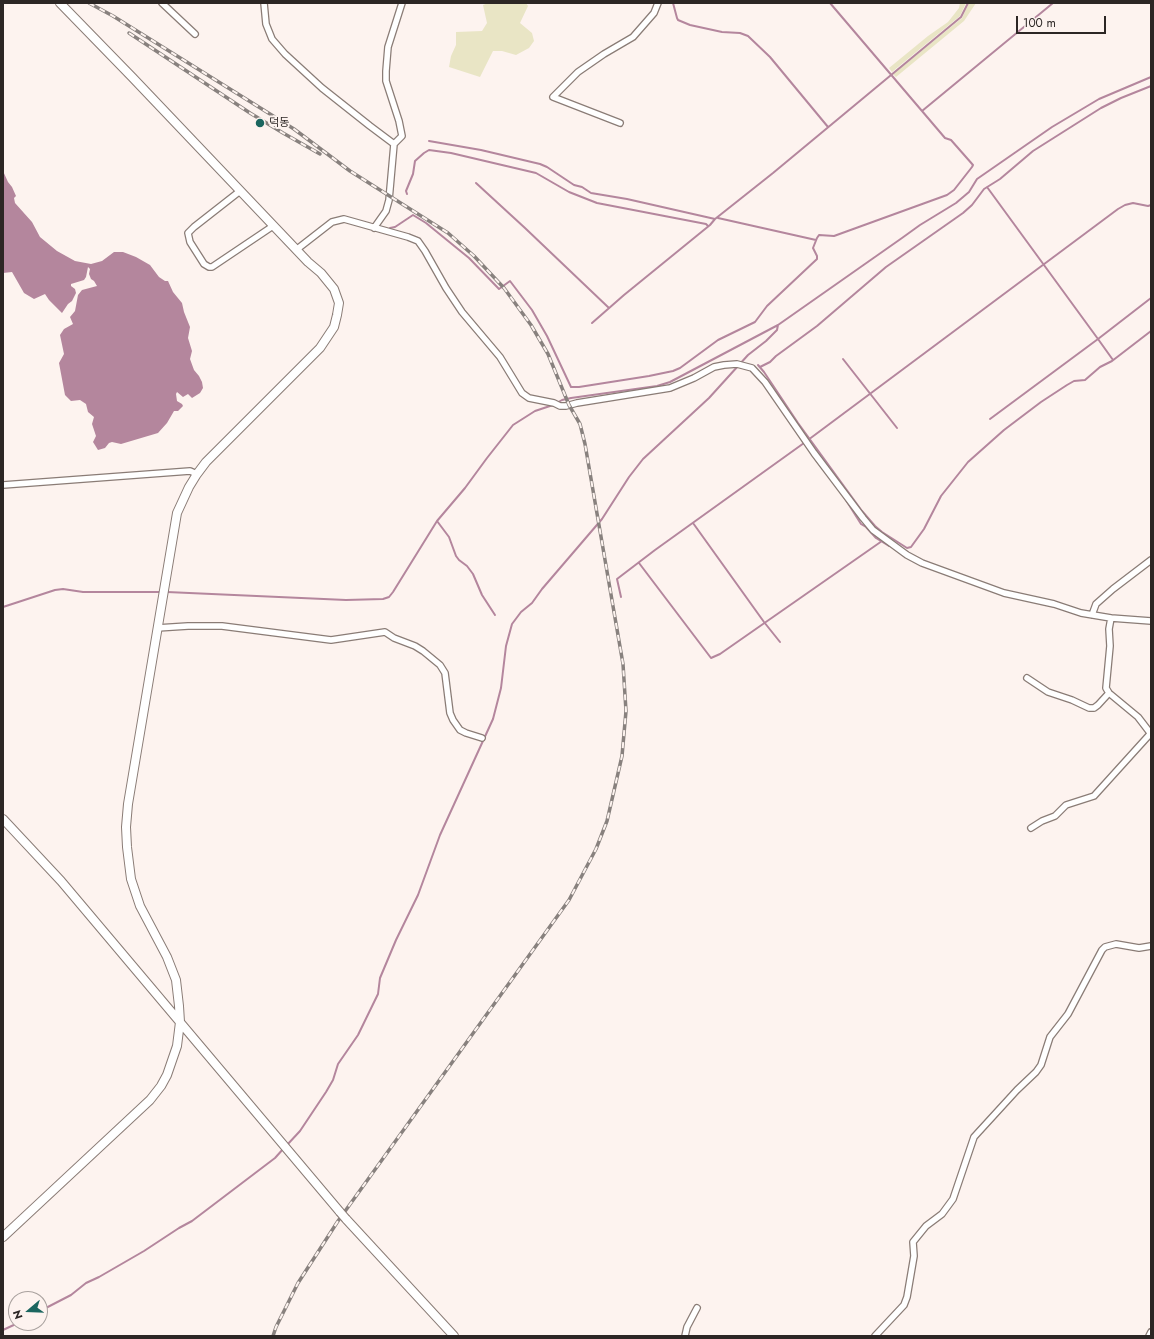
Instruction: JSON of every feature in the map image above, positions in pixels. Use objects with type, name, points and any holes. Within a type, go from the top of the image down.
[{"type":"main road","points":[[3,1237],[150,1100],[161,1086],[167,1075],[178,1046],[180,1022],[176,980],[167,957],[140,906],[131,879],[126,827],[128,804],[177,513],[196,474],[206,462],[320,348],[334,327],[338,303],[334,289],[321,273],[296,250],[60,3]]},
{"type":"main road","points":[[3,819],[61,881],[346,1219],[454,1336]]},
{"type":"street","points":[[162,3],[195,34]]},
{"type":"street","points":[[264,3],[266,24],[272,39],[285,54],[322,88],[394,144]]},
{"type":"street","points":[[374,228],[386,211],[389,200],[394,144],[402,136],[386,81],[386,71],[388,47],[402,3]]},
{"type":"street","points":[[620,123],[553,97],[578,72],[604,54],[633,37],[654,13],[658,3]]},
{"type":"street","points":[[240,191],[188,233],[190,242],[204,264],[209,268],[212,267],[273,226]]},
{"type":"street","points":[[296,250],[332,222],[344,219],[418,241],[462,312],[500,357],[522,393],[529,398],[554,403],[560,406],[566,406],[670,388],[694,378],[714,367],[724,364],[737,364],[752,368],[765,382],[814,453],[863,518],[873,530],[907,555],[987,588],[1054,604],[1081,613],[1111,618],[1151,621]]},
{"type":"street","points":[[3,485],[190,471],[196,474]]},
{"type":"street","points":[[1092,615],[1096,604],[1151,560]]},
{"type":"street","points":[[1031,828],[1042,821],[1055,816],[1066,806],[1094,796],[1151,734],[1138,717],[1109,693],[1106,688],[1110,646],[1109,629],[1111,618]]},
{"type":"street","points":[[157,628],[222,626],[331,640],[385,632],[394,638],[424,651],[440,665],[445,673],[450,713],[453,720],[460,730],[482,738]]},
{"type":"street","points":[[1027,678],[1048,692],[1072,700],[1089,708],[1094,708],[1098,705],[1109,693]]},
{"type":"street","points":[[875,1336],[904,1305],[907,1297],[914,1256],[913,1242],[926,1226],[942,1214],[953,1199],[974,1137],[1017,1090],[1036,1072],[1041,1064],[1050,1036],[1068,1014],[1102,950],[1105,947],[1116,944],[1139,948],[1151,946]]},
{"type":"street","points":[[685,1336],[687,1327],[697,1308]]},
{"type":"street","points":[[1149,1336],[1151,1332]]},
{"type":"shaded area","points":[[488,3],[526,3],[528,6],[520,23],[532,33],[534,41],[529,48],[516,55],[502,51],[493,51],[480,77],[449,67],[451,56],[456,45],[456,32],[482,31],[487,23],[483,5]]},
{"type":"shaded area","points":[[960,3],[966,3],[960,16],[892,72],[889,68],[928,36],[948,22],[959,8]]},
{"type":"shaded area","points":[[969,3],[976,3],[964,21],[896,77],[893,74],[962,18]]},
{"type":"shaded area","points":[[3,171],[16,196],[14,198],[15,203],[32,222],[40,237],[57,251],[75,261],[91,264],[102,261],[114,252],[123,252],[136,257],[150,265],[159,277],[165,281],[168,281],[173,292],[182,303],[190,327],[188,338],[192,351],[190,359],[194,370],[202,382],[203,388],[200,393],[192,398],[188,394],[183,397],[177,392],[177,401],[183,406],[178,411],[174,411],[167,423],[158,433],[121,444],[112,442],[105,448],[98,450],[93,442],[96,436],[92,424],[94,417],[88,412],[86,404],[80,400],[71,401],[65,395],[59,363],[64,354],[60,335],[64,329],[73,324],[70,317],[75,311],[78,295],[82,290],[97,286],[91,279],[89,274],[90,269],[88,267],[84,280],[71,284],[76,293],[72,301],[62,313],[45,294],[34,299],[24,293],[12,272],[3,273]]},
{"type":"waterway","points":[[673,3],[678,20],[690,25],[722,32],[740,33],[748,36],[770,57],[828,127]]},
{"type":"waterway","points":[[389,230],[413,215],[426,223],[469,258],[499,289],[510,281],[532,310],[547,336],[571,387],[649,376],[680,368],[718,340],[755,322],[767,306],[817,259],[813,248],[819,235],[834,236],[947,195],[954,190],[973,165],[951,140],[945,138],[830,3]]},
{"type":"waterway","points":[[429,141],[481,150],[540,164],[574,185],[582,187],[591,193],[627,199],[715,219],[773,173],[961,17],[968,3]]},
{"type":"waterway","points":[[922,111],[1053,3]]},
{"type":"waterway","points":[[287,1145],[300,1131],[326,1092],[333,1080],[338,1064],[358,1035],[378,994],[380,978],[396,940],[418,895],[440,835],[493,719],[501,688],[506,646],[512,624],[521,612],[532,603],[542,589],[602,519],[629,477],[643,459],[709,398],[748,355],[777,330],[778,325],[920,225],[956,203],[969,192],[977,179],[1052,127],[1099,99],[1151,77]]},
{"type":"waterway","points":[[760,367],[770,362],[817,326],[886,267],[963,213],[972,205],[984,189],[1000,179],[1033,151],[1101,108],[1151,86]]},
{"type":"waterway","points":[[407,194],[406,191],[413,174],[415,161],[429,150],[451,153],[536,173],[569,192],[597,203],[706,224],[708,226]]},
{"type":"waterway","points":[[476,183],[609,308]]},
{"type":"waterway","points":[[987,187],[1098,339],[1151,298]]},
{"type":"waterway","points":[[621,597],[617,579],[655,550],[804,443],[1118,209],[1133,203],[1148,206],[1151,205]]},
{"type":"waterway","points":[[718,218],[816,240]]},
{"type":"waterway","points":[[592,323],[710,225],[715,219]]},
{"type":"waterway","points":[[167,592],[346,600],[383,599],[389,597],[437,521],[465,488],[513,425],[535,411],[553,405],[562,400],[657,386],[670,382],[778,325]]},
{"type":"waterway","points":[[758,365],[862,511],[882,532],[907,548],[911,547],[924,529],[941,496],[968,462],[1004,430],[1041,402],[1074,381],[1085,380],[1100,367],[1112,361],[1151,331]]},
{"type":"waterway","points":[[990,419],[1098,339],[1113,360]]},
{"type":"waterway","points":[[843,359],[897,428]]},
{"type":"waterway","points":[[816,460],[833,482]]},
{"type":"waterway","points":[[844,497],[861,524],[866,527],[876,538],[889,546]]},
{"type":"waterway","points":[[437,521],[449,537],[456,556],[473,574],[482,595],[495,615]]},
{"type":"waterway","points":[[693,523],[780,642]]},
{"type":"waterway","points":[[639,563],[711,658],[720,654],[882,541]]},
{"type":"waterway","points":[[3,607],[55,590],[63,589],[83,592],[162,592]]},
{"type":"waterway","points":[[48,1307],[71,1295],[86,1283],[144,1251],[192,1221],[275,1158],[284,1148]]},
{"type":"waterway","points":[[3,1330],[8,1328]]},
{"type":"railway","points":[[89,3],[113,16],[294,129],[350,171],[448,233],[474,256],[504,288],[531,325],[548,354],[569,405],[580,424],[585,444],[623,664],[626,711],[622,756],[607,821],[596,849],[569,900],[338,1221],[298,1283],[273,1336]]},
{"type":"railway","points":[[129,33],[250,113],[320,154]]},
{"type":"place","name":"덕동","points":[[260,123]]}]
